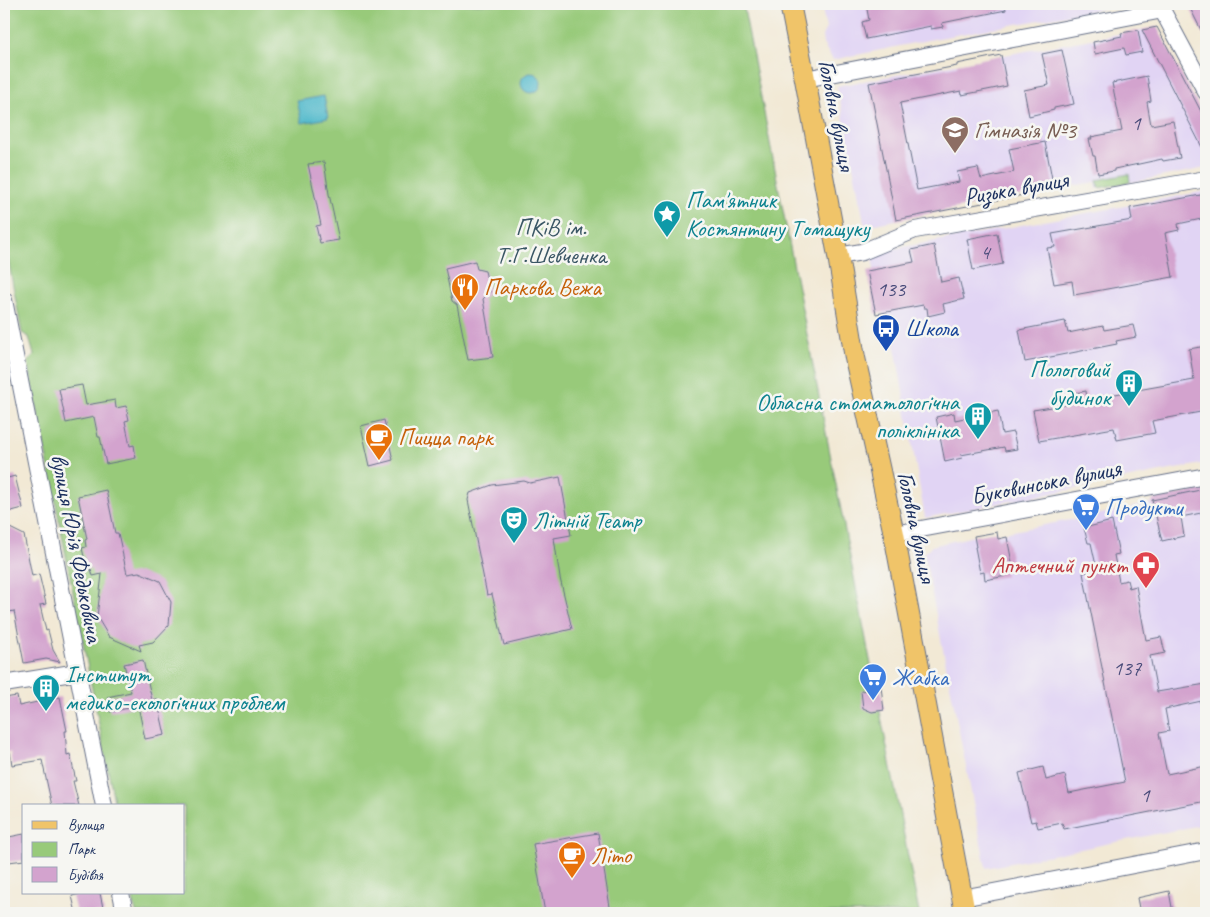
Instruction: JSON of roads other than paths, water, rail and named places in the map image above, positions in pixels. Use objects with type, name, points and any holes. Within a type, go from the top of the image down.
[{"type":"main road","name":"Головна вулиця","points":[[790,4],[838,256],[855,358],[894,534],[964,906]]},
{"type":"street","points":[[805,79],[1161,7],[1206,92]]},
{"type":"street","name":"Ризька вулиця","points":[[838,256],[862,252],[914,230],[1206,179]]},
{"type":"street","name":"вулиця Юрія Федьковича","points":[[4,300],[104,804]]},
{"type":"street","name":"Буковинська вулиця","points":[[894,534],[1206,476]]},
{"type":"street","points":[[4,684],[78,672]]},
{"type":"street","points":[[964,906],[1206,851]]},
{"type":"street","points":[[121,894],[125,913]]},
{"type":"water","points":[[527,73],[535,73],[541,79],[541,87],[535,93],[527,93],[521,87],[521,79]]},
{"type":"water","points":[[324,96],[328,118],[302,123],[297,101]]},
{"type":"place","name":"Гімназія №3","points":[[955,154]]},
{"type":"place","name":"Пам'ятник Костянтину Томащуку","points":[[667,238]]},
{"type":"place","name":"Паркова Вежа","points":[[465,311]]},
{"type":"place","name":"Школа","points":[[886,352]]},
{"type":"place","name":"Пологовий будинок","points":[[1129,407]]},
{"type":"place","name":"Обласна стоматологічна поліклініка","points":[[978,440]]},
{"type":"place","name":"Пицца парк","points":[[379,461]]},
{"type":"place","name":"Продукти","points":[[1086,531]]},
{"type":"place","name":"Літній Театр","points":[[514,544]]},
{"type":"place","name":"Аптечний пункт","points":[[1146,589]]},
{"type":"place","name":"Жабка","points":[[873,701]]},
{"type":"place","name":"Інститут медико-екологічних проблем","points":[[46,712]]},
{"type":"place","name":"Літо","points":[[572,879]]},
{"type":"park label","name":"ПКіВ ім. Т.Г.Шевченка","points":[[551,241]]}]
